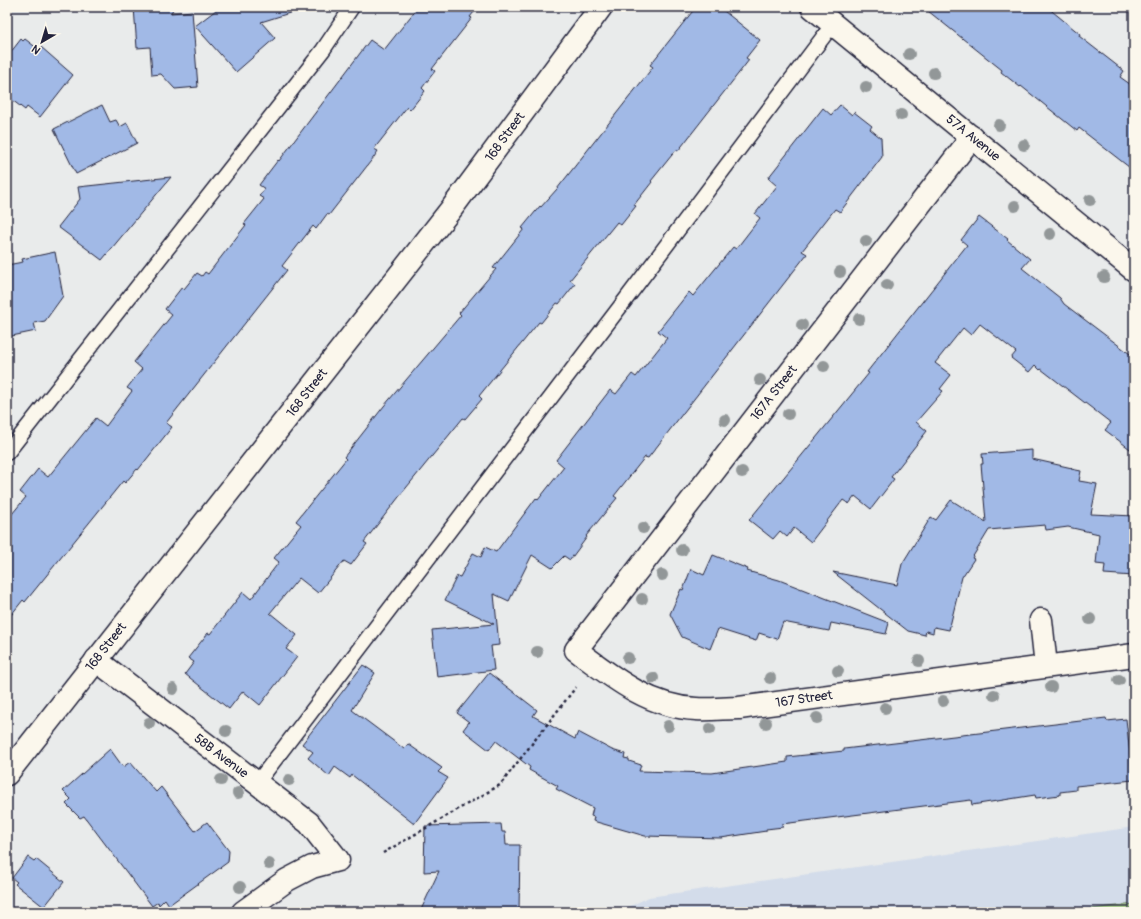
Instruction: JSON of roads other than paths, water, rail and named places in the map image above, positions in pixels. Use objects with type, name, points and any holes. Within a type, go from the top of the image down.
[{"type":"street","name":"168 Street","points":[[7,774],[452,208],[601,7]]},
{"type":"street","name":"57A Avenue","points":[[812,7],[1134,270]]},
{"type":"street","name":"167A Street","points":[[576,650],[972,137]]},
{"type":"street","points":[[1041,620],[1046,666]]},
{"type":"street","name":"167 Street","points":[[576,650],[619,683],[658,701],[695,709],[739,708],[1134,655]]},
{"type":"street","name":"58B Avenue","points":[[96,660],[309,824],[338,860],[312,867],[287,880],[243,912]]},
{"type":"lane","points":[[7,453],[323,50],[352,7]]},
{"type":"lane","points":[[257,783],[623,303],[833,24]]}]
